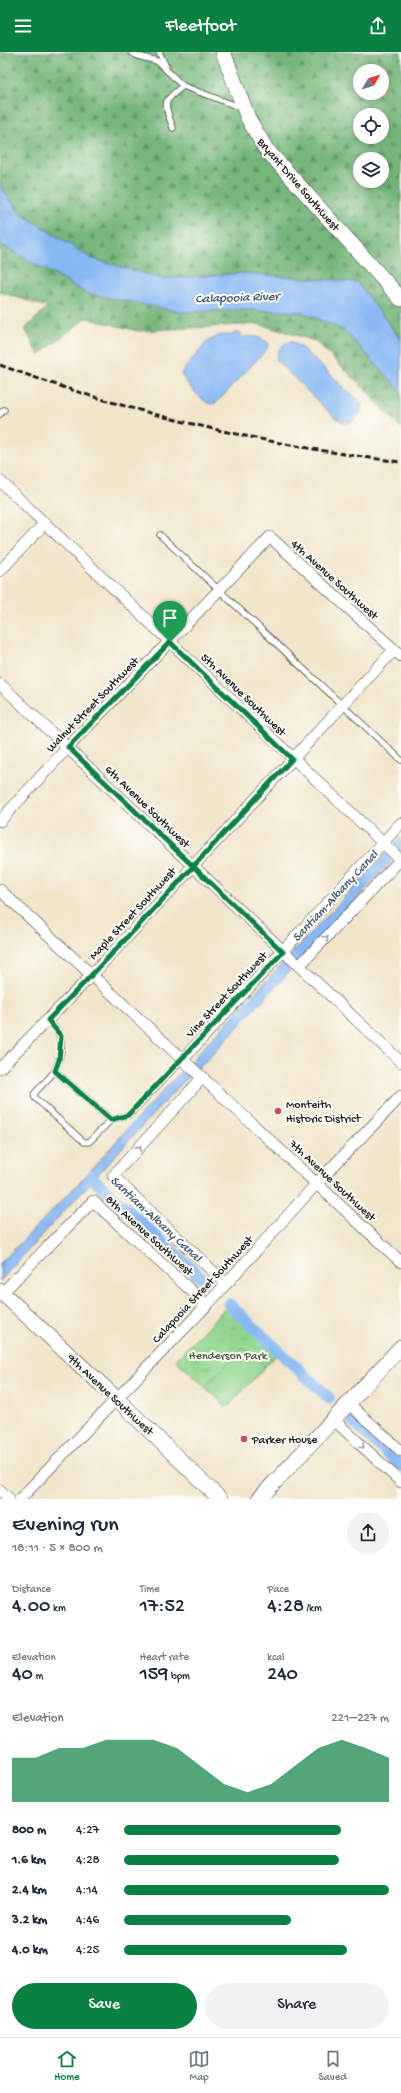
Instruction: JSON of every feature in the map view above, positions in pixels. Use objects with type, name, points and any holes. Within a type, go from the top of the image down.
[{"type":"street","name":"Bryant Drive Southwest","points":[[223,52],[244,109],[256,134],[278,163],[401,299]]},
{"type":"street","name":"5th Avenue Southwest","points":[[0,480],[292,759],[400,859]]},
{"type":"street","points":[[0,571],[45,523]]},
{"type":"street","name":"Walnut Street Southwest","points":[[0,821],[68,747],[270,537]]},
{"type":"street","name":"4th Avenue Southwest","points":[[270,537],[397,653]]},
{"type":"street","name":"Maple Street Southwest","points":[[0,1068],[92,975],[343,705],[397,653]]},
{"type":"street","name":"6th Avenue Southwest","points":[[0,684],[401,1062]]},
{"type":"street","name":"Vine Street Southwest","points":[[186,1062],[385,845],[401,823]]},
{"type":"street","points":[[298,966],[400,859]]},
{"type":"street","name":"7th Avenue Southwest","points":[[0,890],[401,1262]]},
{"type":"street","name":"8th Avenue Southwest","points":[[200,1074],[113,1176],[226,1284]]},
{"type":"street","name":"Calapooia Street Southwest","points":[[20,1499],[207,1305],[317,1184],[401,1096]]},
{"type":"street","name":"8th Avenue Southwest","points":[[1,1292],[93,1201],[207,1305]]},
{"type":"street","name":"9th Avenue Southwest","points":[[1,1292],[117,1399],[220,1499]]},
{"type":"street","points":[[259,1499],[401,1347]]},
{"type":"street","points":[[349,1404],[401,1451]]},
{"type":"street","points":[[334,1420],[401,1482]]},
{"type":"street","points":[[0,1490],[9,1499]]},
{"type":"lane","points":[[131,52],[138,56],[157,61],[183,86],[244,109]]},
{"type":"lane","points":[[159,52],[166,68]]},
{"type":"lane","points":[[173,128],[166,105],[167,100],[183,86]]},
{"type":"lane","points":[[160,535],[401,760]]},
{"type":"lane","points":[[48,1020],[61,1036],[59,1060],[55,1071],[34,1094],[35,1098],[84,1142],[89,1142],[111,1120],[128,1115],[186,1062]]},
{"type":"lane","points":[[55,1071],[111,1120]]},
{"type":"green space","points":[[0,52],[401,52],[401,340],[357,282],[241,273],[162,279],[91,258],[20,213],[0,185]]},
{"type":"green space","points":[[0,244],[86,293],[244,310],[302,312],[345,331],[401,391],[401,428],[366,390],[315,341],[259,324],[138,331],[86,318],[39,355],[25,329],[47,307],[0,292]]},
{"type":"green space","name":"Henderson Park","points":[[228,1305],[278,1353],[227,1407],[176,1360]]},
{"type":"green space","points":[[243,1347],[265,1367],[227,1407],[205,1387]]},
{"type":"water","name":"Calapooia River","points":[[0,185],[20,213],[91,258],[162,279],[241,273],[357,282],[401,340],[401,391],[345,331],[302,312],[244,310],[181,312],[86,293],[0,244]]},
{"type":"water","points":[[235,332],[241,333],[242,337],[262,339],[268,343],[267,349],[217,402],[213,404],[207,403],[185,381],[181,373],[207,342],[220,335],[234,335]]},
{"type":"water","points":[[291,341],[303,349],[361,403],[361,413],[353,421],[346,424],[334,417],[276,360],[280,348]]},
{"type":"water","points":[[401,837],[401,851],[208,1059],[178,1087],[0,1281],[0,1264],[82,1180],[131,1125]]},
{"type":"waterway","name":"Santiam-Albany Canal","points":[[91,1177],[204,1280]]},
{"type":"waterway","name":"Santiam-Albany Canal","points":[[229,1304],[329,1398]]},
{"type":"waterway","name":"Santiam-Albany Canal","points":[[353,1421],[401,1466]]},
{"type":"railway","points":[[0,365],[98,398],[198,425],[299,446],[401,462]]},
{"type":"place","name":"Monteith Historic District","points":[[278,1111]]},
{"type":"place","name":"Parker House","points":[[244,1439]]},
{"type":"route","points":[[170,642],[68,747],[193,867],[283,952],[183,1059],[128,1115],[119,1119],[111,1120],[55,1071],[59,1060],[61,1036],[57,1028],[48,1020],[193,867],[292,759],[170,642]]}]
